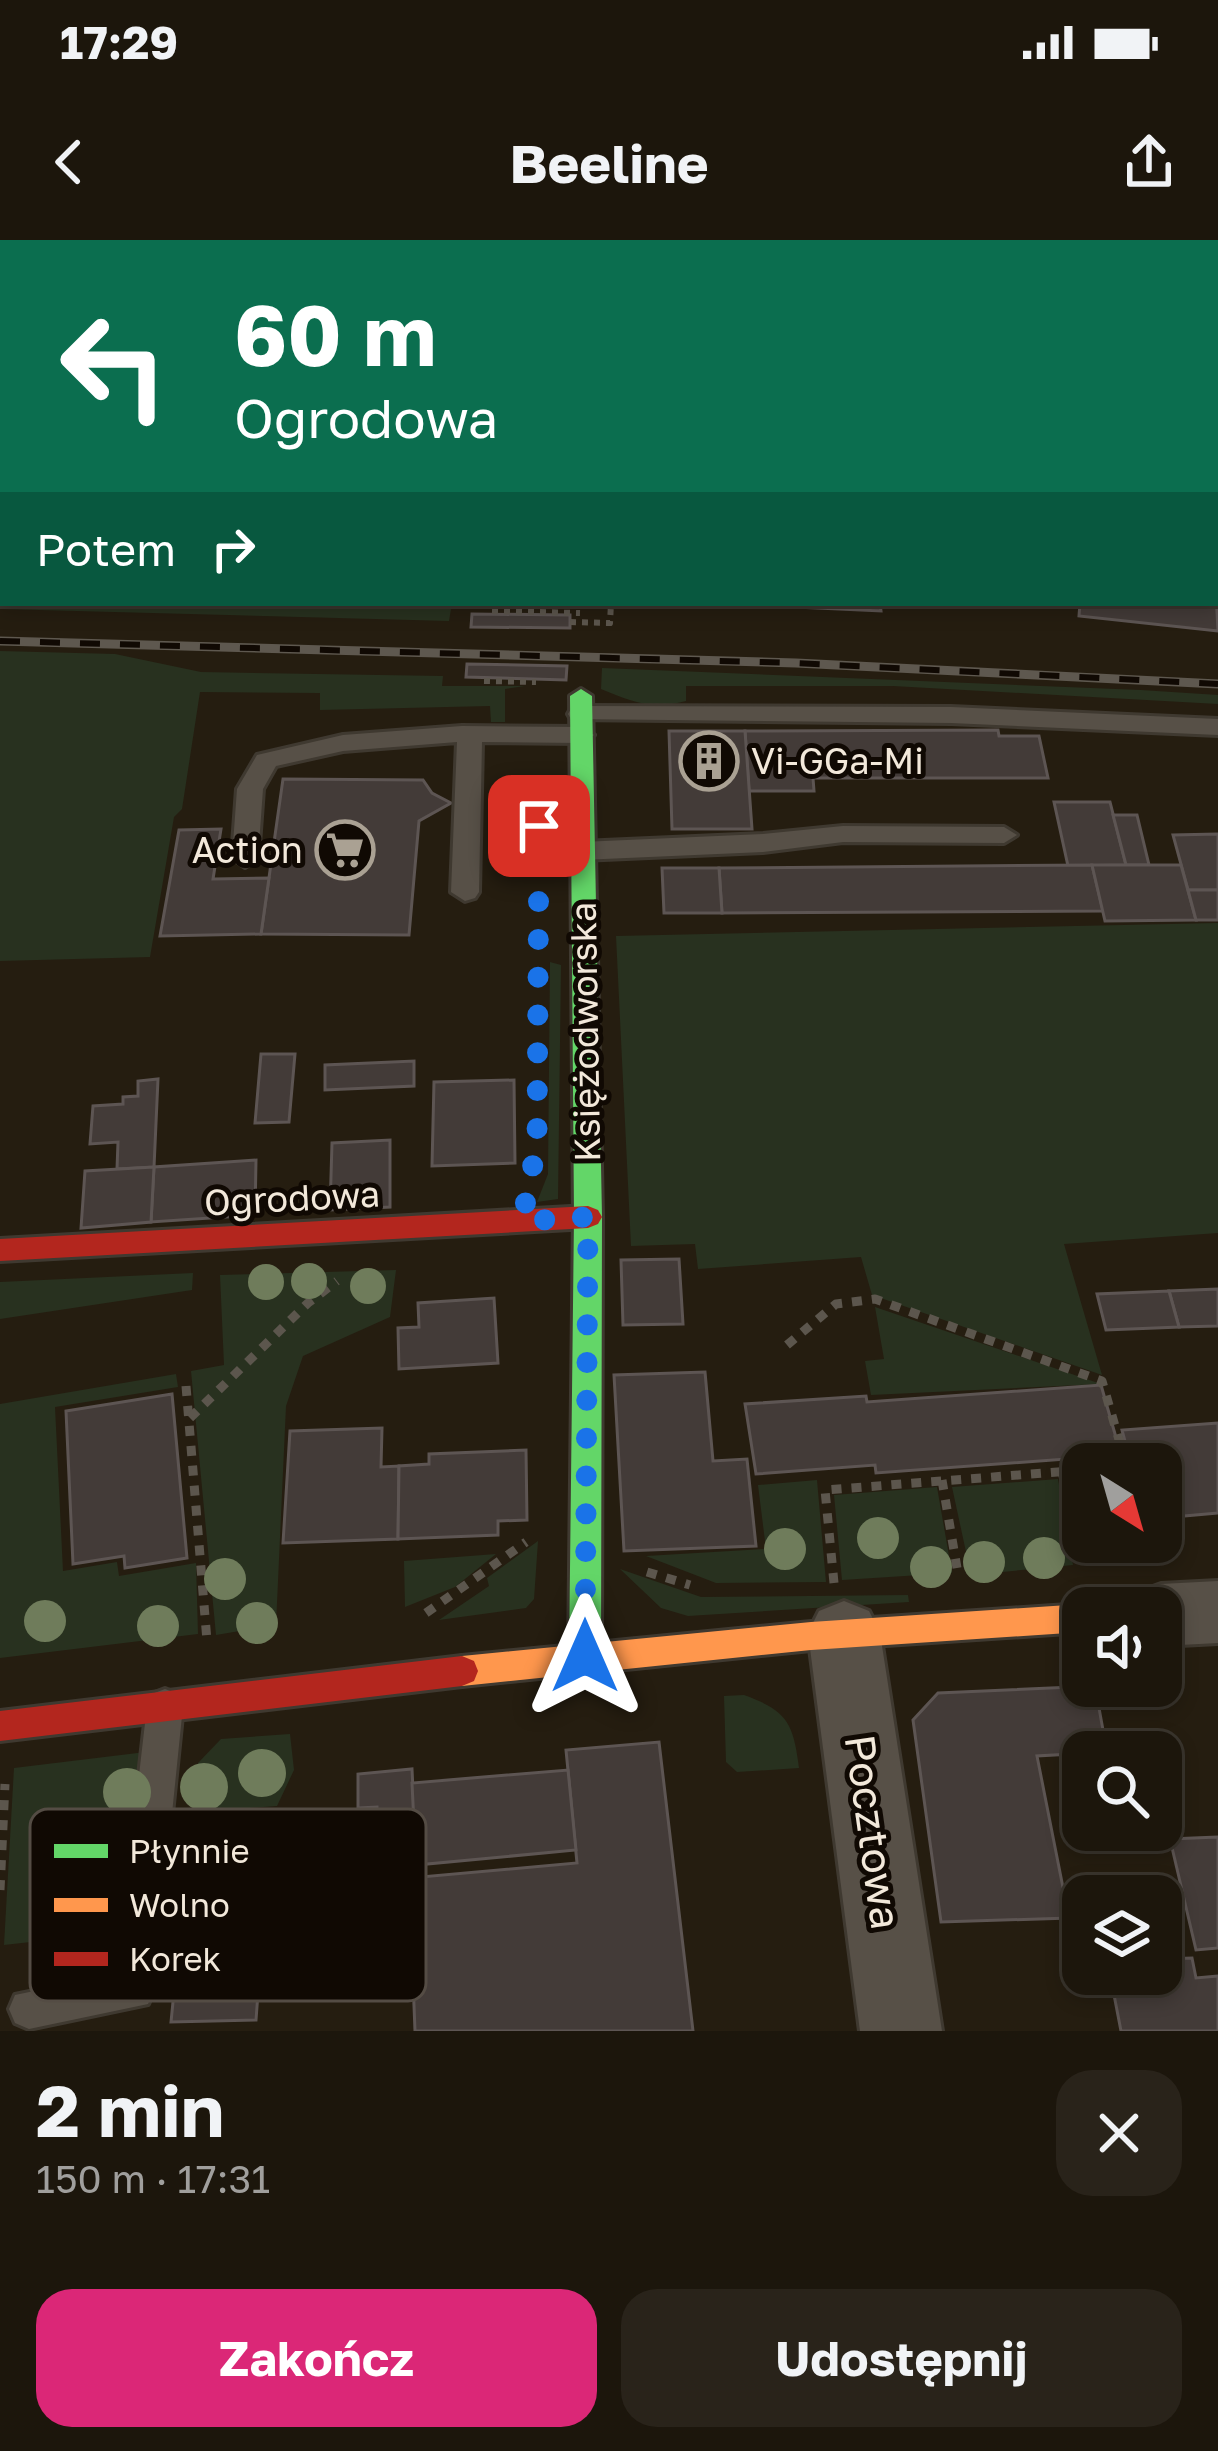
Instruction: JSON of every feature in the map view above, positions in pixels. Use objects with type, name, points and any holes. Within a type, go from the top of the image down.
[{"type":"street","name":"Księżodworska","points":[[580,715],[588,1217],[585,1656]]},
{"type":"street","name":"Ogrodowa","points":[[0,1250],[588,1217]]},
{"type":"street","points":[[0,1726],[585,1656],[684,1651],[828,1612],[1062,1618]]},
{"type":"street","name":"Pocztowa","points":[[828,1612],[902,2031]]},
{"type":"street","points":[[1182,1614],[1218,1612]]},
{"type":"lane","points":[[245,858],[250,789],[266,761],[327,745],[542,735],[580,715],[951,715],[1218,727]]},
{"type":"lane","points":[[465,892],[470,735]]},
{"type":"lane","points":[[581,850],[763,843],[843,834],[1004,835]]},
{"type":"lane","points":[[154,1809],[165,1706]]},
{"type":"lane","points":[[29,2009],[73,2001]]},
{"type":"path","points":[[565,606],[580,613]]},
{"type":"path","points":[[580,613],[575,622],[610,623],[611,606]]},
{"type":"path","points":[[492,611],[580,613]]},
{"type":"path","points":[[484,681],[543,682],[542,735]]},
{"type":"path","points":[[189,1419],[308,1303],[346,1274]]},
{"type":"path","points":[[787,1345],[827,1304],[856,1296],[875,1299],[1102,1382],[1120,1443]]},
{"type":"path","points":[[186,1386],[208,1651]]},
{"type":"path","points":[[828,1612],[835,1592],[825,1490],[1062,1472]]},
{"type":"path","points":[[942,1480],[959,1582]]},
{"type":"path","points":[[420,1617],[527,1540]]},
{"type":"path","points":[[1082,1563],[1084,1572]]},
{"type":"path","points":[[633,1568],[701,1588]]},
{"type":"path","points":[[0,1891],[5,1780]]},
{"type":"green space","points":[[0,606],[452,606],[449,621]]},
{"type":"green space","points":[[0,651],[115,654],[201,672],[443,676],[442,686],[525,686],[505,689],[505,722],[491,722],[490,706],[320,710],[320,693],[200,692],[182,809],[174,817],[150,957],[0,961]]},
{"type":"green space","points":[[602,668],[1141,690],[1218,695],[1218,704],[893,686],[686,686],[686,701],[652,705],[601,689]]},
{"type":"green space","points":[[1218,923],[1218,1233],[1064,1244],[1102,1375],[872,1295],[861,1257],[698,1269],[695,1244],[631,1246],[616,936]]},
{"type":"green space","points":[[550,962],[561,965],[558,1199],[537,1202],[548,1174]]},
{"type":"green space","points":[[396,1270],[390,1317],[303,1356],[286,1406],[276,1625],[216,1635],[191,1371],[224,1365],[220,1275]]},
{"type":"green space","points":[[193,1273],[192,1290],[0,1319],[0,1282]]},
{"type":"green space","points":[[875,1307],[1101,1384],[871,1395],[865,1361],[884,1359]]},
{"type":"green space","points":[[176,1374],[178,1387],[55,1407],[63,1571],[117,1562],[119,1576],[196,1563],[198,1634],[0,1658],[0,1404]]},
{"type":"green space","points":[[1058,1479],[1062,1563],[1073,1565],[971,1575],[952,1487]]},
{"type":"green space","points":[[817,1480],[826,1582],[716,1583],[646,1556],[766,1549],[758,1485]]},
{"type":"green space","points":[[937,1487],[952,1573],[842,1580],[834,1495]]},
{"type":"green space","points":[[538,1541],[534,1599],[526,1608],[439,1620],[489,1586],[487,1578]]},
{"type":"green space","points":[[496,1554],[455,1587],[405,1607],[404,1561]]},
{"type":"green space","points":[[620,1569],[701,1597],[908,1595],[909,1602],[688,1616],[661,1608]]},
{"type":"green space","points":[[744,1695],[786,1721],[799,1768],[737,1772],[726,1762],[724,1696]]},
{"type":"green space","points":[[290,1734],[294,1770],[277,1806],[194,1809],[198,1763],[221,1739]]},
{"type":"green space","points":[[154,1751],[146,1809],[30,1809],[30,1942],[4,1945],[14,1768]]},
{"type":"building","points":[[775,606],[880,606],[881,611]]},
{"type":"building","points":[[1080,606],[1217,606],[1218,631],[1079,616]]},
{"type":"building","points":[[472,614],[570,615],[570,628],[471,627]]},
{"type":"building","points":[[467,664],[567,666],[566,680],[466,677]]},
{"type":"building","points":[[998,730],[999,736],[1039,736],[1048,778],[813,778],[814,791],[749,791],[745,731]]},
{"type":"building","name":"Vi-GGa-Mi","points":[[669,731],[745,731],[752,829],[672,829]]},
{"type":"building","name":"Action","points":[[283,779],[423,780],[432,793],[451,803],[419,821],[409,935],[261,934]]},
{"type":"building","points":[[1054,802],[1110,802],[1126,865],[1068,866]]},
{"type":"building","points":[[1113,815],[1137,815],[1149,865],[1126,865]]},
{"type":"building","points":[[221,829],[213,879],[269,878],[261,934],[160,936],[179,830]]},
{"type":"building","points":[[1218,834],[1218,890],[1188,890],[1173,835]]},
{"type":"building","points":[[1092,865],[1103,911],[722,913],[719,868]]},
{"type":"building","points":[[1092,865],[1181,865],[1196,920],[1105,921]]},
{"type":"building","points":[[662,868],[719,868],[722,913],[664,913]]},
{"type":"building","points":[[1188,890],[1218,890],[1218,920],[1196,920]]},
{"type":"building","points":[[261,1054],[295,1054],[289,1122],[255,1123]]},
{"type":"building","points":[[414,1061],[414,1086],[325,1090],[325,1065]]},
{"type":"building","points":[[158,1079],[154,1167],[117,1169],[118,1142],[90,1144],[93,1106],[123,1104],[123,1097],[138,1096],[138,1081]]},
{"type":"building","points":[[514,1080],[515,1163],[432,1166],[434,1082]]},
{"type":"building","points":[[390,1140],[390,1207],[330,1210],[332,1143]]},
{"type":"building","points":[[256,1160],[255,1215],[151,1222],[154,1167]]},
{"type":"building","points":[[154,1167],[151,1222],[81,1228],[85,1171]]},
{"type":"building","points":[[679,1259],[683,1324],[623,1325],[621,1260]]},
{"type":"building","points":[[1218,1289],[1218,1326],[1179,1327],[1169,1291]]},
{"type":"building","points":[[1169,1291],[1179,1327],[1106,1330],[1097,1294]]},
{"type":"building","points":[[494,1298],[498,1363],[399,1369],[398,1328],[419,1327],[418,1303]]},
{"type":"building","points":[[705,1372],[713,1461],[747,1459],[756,1546],[624,1551],[614,1375]]},
{"type":"building","points":[[1101,1385],[1118,1443],[1062,1443],[1062,1459],[876,1473],[875,1465],[756,1474],[745,1404],[866,1396],[867,1402]]},
{"type":"building","points":[[172,1394],[187,1558],[125,1568],[124,1556],[73,1564],[66,1411]]},
{"type":"building","points":[[1218,1423],[1218,1513],[1182,1516],[1182,1443],[1125,1443],[1122,1430]]},
{"type":"building","points":[[382,1428],[381,1467],[399,1466],[398,1539],[283,1543],[290,1431]]},
{"type":"building","points":[[526,1450],[527,1520],[498,1521],[498,1535],[398,1539],[399,1466],[429,1464],[429,1454]]},
{"type":"building","points":[[1062,1687],[1062,1707],[1099,1707],[1103,1731],[1062,1731],[1062,1755],[1037,1756],[1062,1883],[1062,1918],[941,1922],[913,1720],[938,1693]]},
{"type":"building","points":[[659,1742],[693,2031],[415,2031],[414,2001],[426,2001],[426,1876],[577,1863],[566,1750]]},
{"type":"building","points":[[412,1769],[414,1809],[358,1808],[358,1774]]},
{"type":"building","points":[[568,1770],[576,1850],[426,1864],[426,1809],[413,1809],[412,1783]]},
{"type":"building","points":[[1218,1837],[1218,1948],[1196,1950],[1173,1851],[1182,1851],[1182,1838]]},
{"type":"building","points":[[1182,1958],[1192,1958],[1196,1978],[1218,1976],[1218,2031],[1121,2031],[1114,1995],[1182,1995]]},
{"type":"building","points":[[173,2001],[257,2001],[256,2020],[171,2022]]},
{"type":"railway","points":[[0,641],[796,663],[1218,684]]},
{"type":"traffic: fast","points":[[581,696],[588,1217],[585,1656]]},
{"type":"traffic: slow","points":[[462,1671],[811,1636],[1062,1619]]},
{"type":"traffic: jam","points":[[0,1250],[588,1217]]},
{"type":"traffic: jam","points":[[0,1726],[462,1671]]},
{"type":"place","name":"Vi-GGa-Mi","points":[[709,761]]},
{"type":"place","name":"Action","points":[[345,850]]},
{"type":"route","points":[[539,826],[537,1142],[532,1183],[523,1204],[525,1221],[588,1217],[585,1656]]}]
